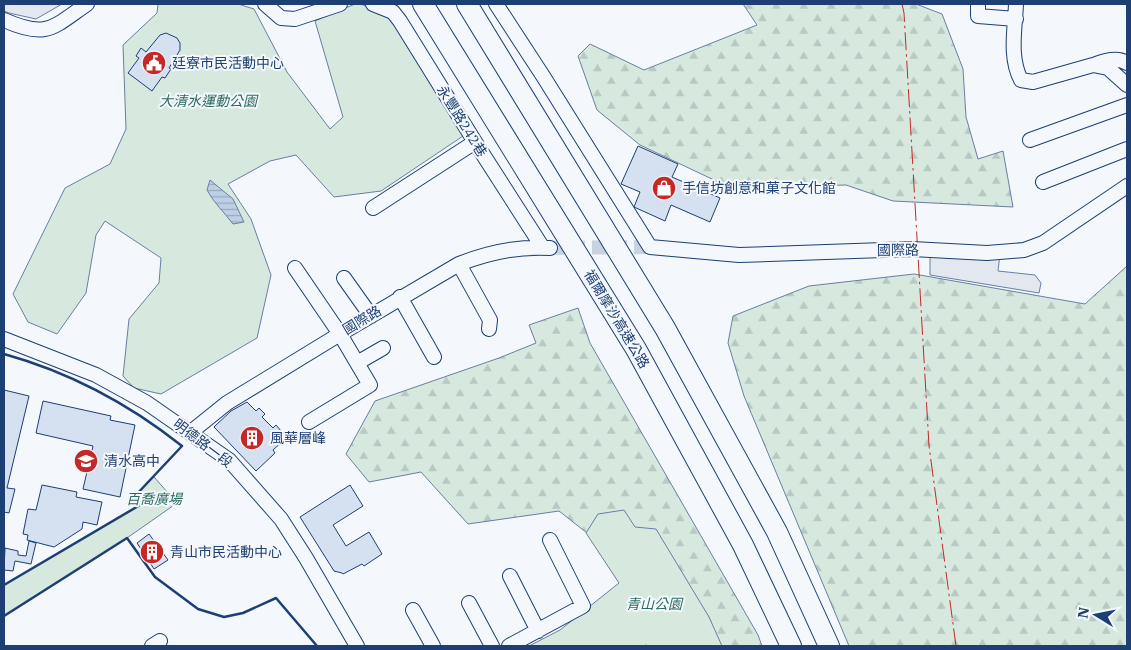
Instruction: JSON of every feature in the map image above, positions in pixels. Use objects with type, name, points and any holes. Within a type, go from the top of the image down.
[{"type":"highway","name":"福爾摩沙高速公路","points":[[423,4],[636,349],[744,545],[790,646]]},
{"type":"highway","points":[[467,4],[664,328],[776,532],[829,646]]},
{"type":"street","points":[[4,20],[21,28],[36,31],[51,28],[87,4]]},
{"type":"street","points":[[266,4],[281,18],[295,19],[340,4]]},
{"type":"street","name":"永豐路242巷","points":[[373,4],[393,12],[400,21],[475,142],[546,248]]},
{"type":"street","name":"國際路","points":[[496,4],[650,247],[740,255],[912,249],[987,253],[1024,250],[1043,243],[1127,186]]},
{"type":"street","points":[[978,4],[978,16],[1016,19]]},
{"type":"street","points":[[1016,4],[1013,58],[1020,80],[1033,82],[1107,60],[1123,60],[1127,63]]},
{"type":"street","points":[[1093,65],[1108,68],[1127,84]]},
{"type":"street","points":[[1030,140],[1127,105]]},
{"type":"street","points":[[373,208],[475,142]]},
{"type":"street","points":[[1043,182],[1127,149]]},
{"type":"street","name":"國際路","points":[[191,432],[228,403],[459,264],[500,252],[546,248]]},
{"type":"street","points":[[459,264],[490,320],[489,329]]},
{"type":"street","points":[[295,268],[340,334],[370,386],[309,422]]},
{"type":"street","points":[[344,278],[371,316]]},
{"type":"street","points":[[400,298],[434,357]]},
{"type":"street","name":"明德路一段","points":[[4,339],[96,375],[147,403],[229,460],[281,519],[306,558],[356,646]]},
{"type":"street","points":[[357,363],[383,348]]},
{"type":"street","points":[[509,646],[583,606],[550,540]]},
{"type":"street","points":[[510,576],[538,630]]},
{"type":"street","points":[[469,603],[492,646]]},
{"type":"street","points":[[413,610],[433,646]]},
{"type":"green space","name":"大清水運動公園","points":[[158,4],[238,4],[254,9],[287,72],[330,129],[343,117],[315,21],[355,4],[361,4],[396,20],[466,134],[381,191],[334,197],[296,155],[270,161],[228,184],[251,219],[271,275],[257,338],[161,394],[134,388],[123,376],[129,319],[159,283],[161,258],[105,221],[96,235],[86,293],[57,334],[28,322],[13,294],[65,188],[110,164],[126,129],[123,45],[157,13]]},
{"type":"green space","points":[[743,4],[916,4],[942,14],[963,69],[966,117],[978,159],[1003,151],[1013,207],[893,201],[846,185],[731,188],[640,145],[597,110],[578,56],[590,44],[644,70],[757,25]]},
{"type":"green space","points":[[1127,266],[1127,646],[849,646],[744,396],[728,343],[733,316],[809,286],[914,274],[1085,304]]},
{"type":"green space","points":[[578,308],[590,343],[758,635],[762,646],[698,646],[665,594],[559,511],[468,524],[421,472],[369,482],[346,454],[375,401],[499,358],[536,343],[529,325]]},
{"type":"green space","name":"百喬廣場","points":[[154,477],[177,503],[127,538],[4,616],[4,585],[140,505],[136,495]]},
{"type":"green space","name":"青山公園","points":[[624,510],[635,527],[656,529],[709,617],[722,646],[529,646],[560,630],[619,583],[586,533],[598,514]]},
{"type":"shaded area","points":[[4,4],[62,4],[36,19],[4,11]]},
{"type":"shaded area","points":[[930,253],[1000,254],[998,271],[1035,275],[1041,283],[1039,293],[930,275]]},
{"type":"water","points":[[210,180],[233,199],[244,222],[233,224],[216,203],[207,190]]},
{"type":"building","name":"廷寮市民活動中心","points":[[166,33],[177,38],[180,43],[180,50],[165,78],[162,77],[152,91],[128,73],[139,58],[136,56],[141,48],[146,52],[160,35]]},
{"type":"building","name":"手信坊創意和菓子文化館","points":[[638,146],[678,164],[672,177],[720,198],[710,222],[671,205],[665,221],[634,207],[640,192],[621,184]]},
{"type":"building","points":[[4,390],[29,396],[7,488],[15,489],[9,513],[4,512]]},
{"type":"building","points":[[43,401],[111,416],[110,420],[135,425],[120,497],[83,489],[93,446],[36,433]]},
{"type":"building","name":"風華層峰","points":[[247,402],[256,411],[259,408],[265,414],[262,417],[273,428],[276,425],[282,432],[279,435],[284,440],[273,450],[275,453],[256,471],[214,427],[231,411]]},
{"type":"building","points":[[42,485],[77,492],[76,497],[102,502],[97,525],[83,522],[82,529],[54,547],[27,540],[28,535],[23,534],[28,509],[36,510]]},
{"type":"building","points":[[350,485],[363,506],[333,525],[346,546],[369,532],[382,554],[364,566],[362,564],[343,574],[334,571],[300,517]]},
{"type":"building","name":"青山市民活動中心","points":[[149,534],[168,560],[154,569],[137,543]]},
{"type":"building","points":[[29,541],[36,543],[31,564],[15,561],[13,571],[4,570],[5,548],[18,551],[18,555],[26,556]]},
{"type":"tunnel","points":[[550,248],[650,247]]},
{"type":"wall","points":[[4,354],[52,370],[98,391],[141,416],[182,446],[136,495],[140,505],[4,585]]},
{"type":"wall","points":[[4,616],[127,538],[155,577],[198,609],[224,617],[243,613],[276,598],[317,646]]},
{"type":"power","points":[[902,4],[929,446],[956,646]]},
{"type":"place","name":"廷寮市民活動中心","points":[[154,63]]},
{"type":"place","name":"手信坊創意和菓子文化館","points":[[664,188]]},
{"type":"place","name":"風華層峰","points":[[252,438]]},
{"type":"place","name":"清水高中","points":[[86,461]]},
{"type":"place","name":"青山市民活動中心","points":[[152,552]]}]
